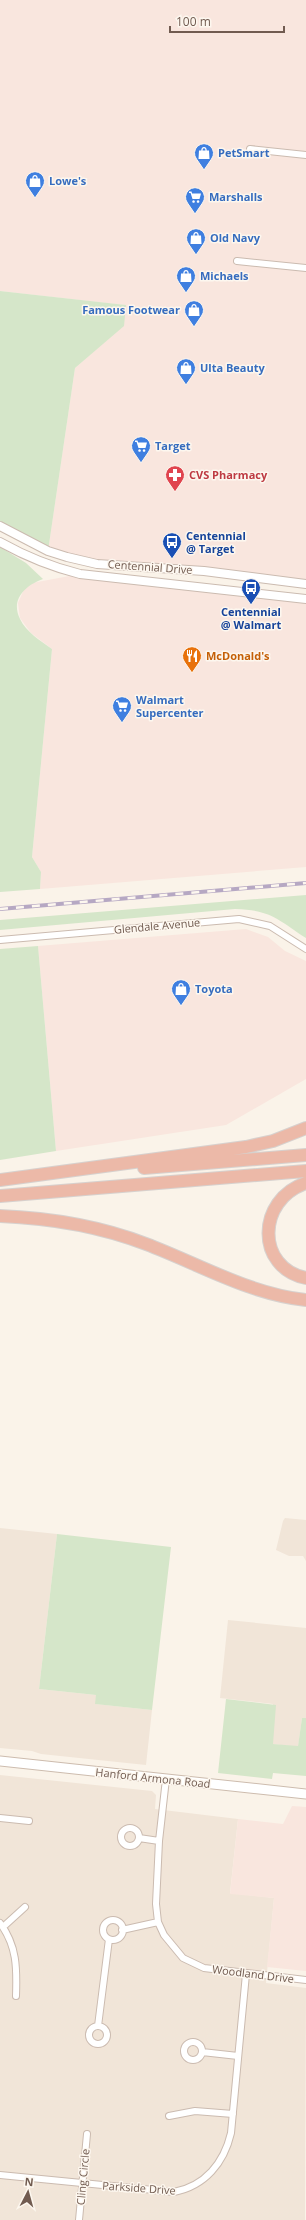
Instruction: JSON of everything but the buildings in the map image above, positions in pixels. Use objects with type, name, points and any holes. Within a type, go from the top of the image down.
[{"type":"highway","points":[[0,1180],[246,1147],[273,1141],[306,1128]]},
{"type":"highway","points":[[0,1180],[306,1155]]},
{"type":"highway","points":[[0,1196],[306,1171]]},
{"type":"highway","points":[[306,1183],[290,1190],[279,1200],[272,1213],[269,1234],[272,1249],[279,1262],[291,1272],[306,1278]]},
{"type":"highway","points":[[0,1216],[45,1219],[100,1230],[145,1244],[263,1292],[306,1300]]},
{"type":"main road","name":"Hanford Armona Road","points":[[0,1761],[306,1794]]},
{"type":"street","points":[[250,149],[306,155]]},
{"type":"street","points":[[237,261],[306,268]]},
{"type":"street","name":"Centennial Drive","points":[[0,526],[48,551],[67,558],[97,564],[204,571],[306,584]]},
{"type":"street","name":"Centennial Drive","points":[[0,542],[19,553],[60,569],[80,574],[306,599]]},
{"type":"street","name":"Glendale Avenue","points":[[0,940],[239,919],[270,926],[306,948]]},
{"type":"street","name":"Woodland Drive","points":[[166,1779],[159,1841],[156,1904],[158,1922],[173,1948],[194,1964],[204,1968],[306,1980]]},
{"type":"street","points":[[0,1818],[29,1821]]},
{"type":"street","points":[[139,1838],[159,1841]]},
{"type":"street","points":[[16,1996],[16,1958],[12,1942],[1,1925],[24,1907]]},
{"type":"street","points":[[98,2026],[109,1939],[103,1932],[106,1924],[111,1921],[117,1922],[122,1930]]},
{"type":"street","points":[[122,1930],[158,1922]]},
{"type":"street","points":[[109,1939],[118,1938],[122,1930]]},
{"type":"street","name":"Parkside Drive","points":[[0,2174],[174,2192],[194,2185],[206,2178],[222,2159],[228,2147],[233,2114],[246,1974]]},
{"type":"street","points":[[202,2052],[238,2056]]},
{"type":"street","points":[[169,2116],[195,2111],[233,2114]]},
{"type":"street","name":"Cling Circle","points":[[79,2220],[86,2134]]},
{"type":"shaded area","points":[[0,0],[306,0],[306,583],[97,564],[48,551],[75,368],[123,326],[125,305],[0,291]]},
{"type":"shaded area","points":[[80,574],[306,599],[306,867],[40,889],[41,872],[32,857],[52,649],[31,633],[20,618],[18,603],[24,589],[32,583]]},
{"type":"shaded area","points":[[246,929],[268,937],[285,951],[306,961],[306,1079],[226,1125],[56,1151],[38,946]]},
{"type":"shaded area","points":[[285,1518],[306,1520],[306,1561],[303,1556],[289,1556],[276,1550]]},
{"type":"shaded area","points":[[0,1528],[57,1534],[39,1689],[96,1695],[96,1704],[152,1710],[146,1765],[41,1754],[32,1751],[0,1748]]},
{"type":"shaded area","points":[[228,1620],[306,1628],[306,1718],[302,1718],[298,1747],[273,1744],[273,1704],[220,1698]]},
{"type":"shaded area","points":[[0,1775],[152,1791],[156,1795],[155,1809],[238,1819],[230,1893],[274,1898],[266,1983],[306,1988],[305,2220],[0,2220]]},
{"type":"shaded area","points":[[292,1806],[306,1807],[306,1971],[267,1967],[274,1898],[230,1894],[238,1819],[283,1824]]},
{"type":"green space","points":[[0,291],[126,305],[124,326],[75,368],[48,551],[0,526]]},
{"type":"green space","points":[[0,547],[26,563],[43,579],[31,585],[21,594],[18,599],[17,612],[26,628],[52,649],[32,857],[41,872],[40,889],[0,892]]},
{"type":"green space","points":[[306,895],[306,938],[274,917],[258,911],[235,909],[0,930],[0,920]]},
{"type":"green space","points":[[38,946],[56,1151],[0,1160],[0,949]]},
{"type":"green space","points":[[57,1534],[171,1547],[152,1710],[95,1704],[96,1695],[39,1689]]},
{"type":"green space","points":[[226,1699],[276,1705],[273,1744],[298,1746],[302,1718],[306,1718],[306,1776],[273,1773],[272,1779],[218,1773]]},
{"type":"railway","points":[[0,909],[306,883]]},
{"type":"place","name":"PetSmart","points":[[204,170]]},
{"type":"place","name":"Lowe's","points":[[35,198]]},
{"type":"place","name":"Marshalls","points":[[195,214]]},
{"type":"place","name":"Old Navy","points":[[196,255]]},
{"type":"place","name":"Michaels","points":[[186,293]]},
{"type":"place","name":"Famous Footwear","points":[[194,327]]},
{"type":"place","name":"Ulta Beauty","points":[[186,385]]},
{"type":"place","name":"Target","points":[[141,463]]},
{"type":"place","name":"CVS Pharmacy","points":[[175,492]]},
{"type":"place","name":"Centennial @ Target","points":[[172,559]]},
{"type":"place","name":"Centennial @ Walmart","points":[[251,605]]},
{"type":"place","name":"McDonald's","points":[[192,673]]},
{"type":"place","name":"Walmart Supercenter","points":[[122,723]]},
{"type":"place","name":"Toyota","points":[[181,1006]]}]
